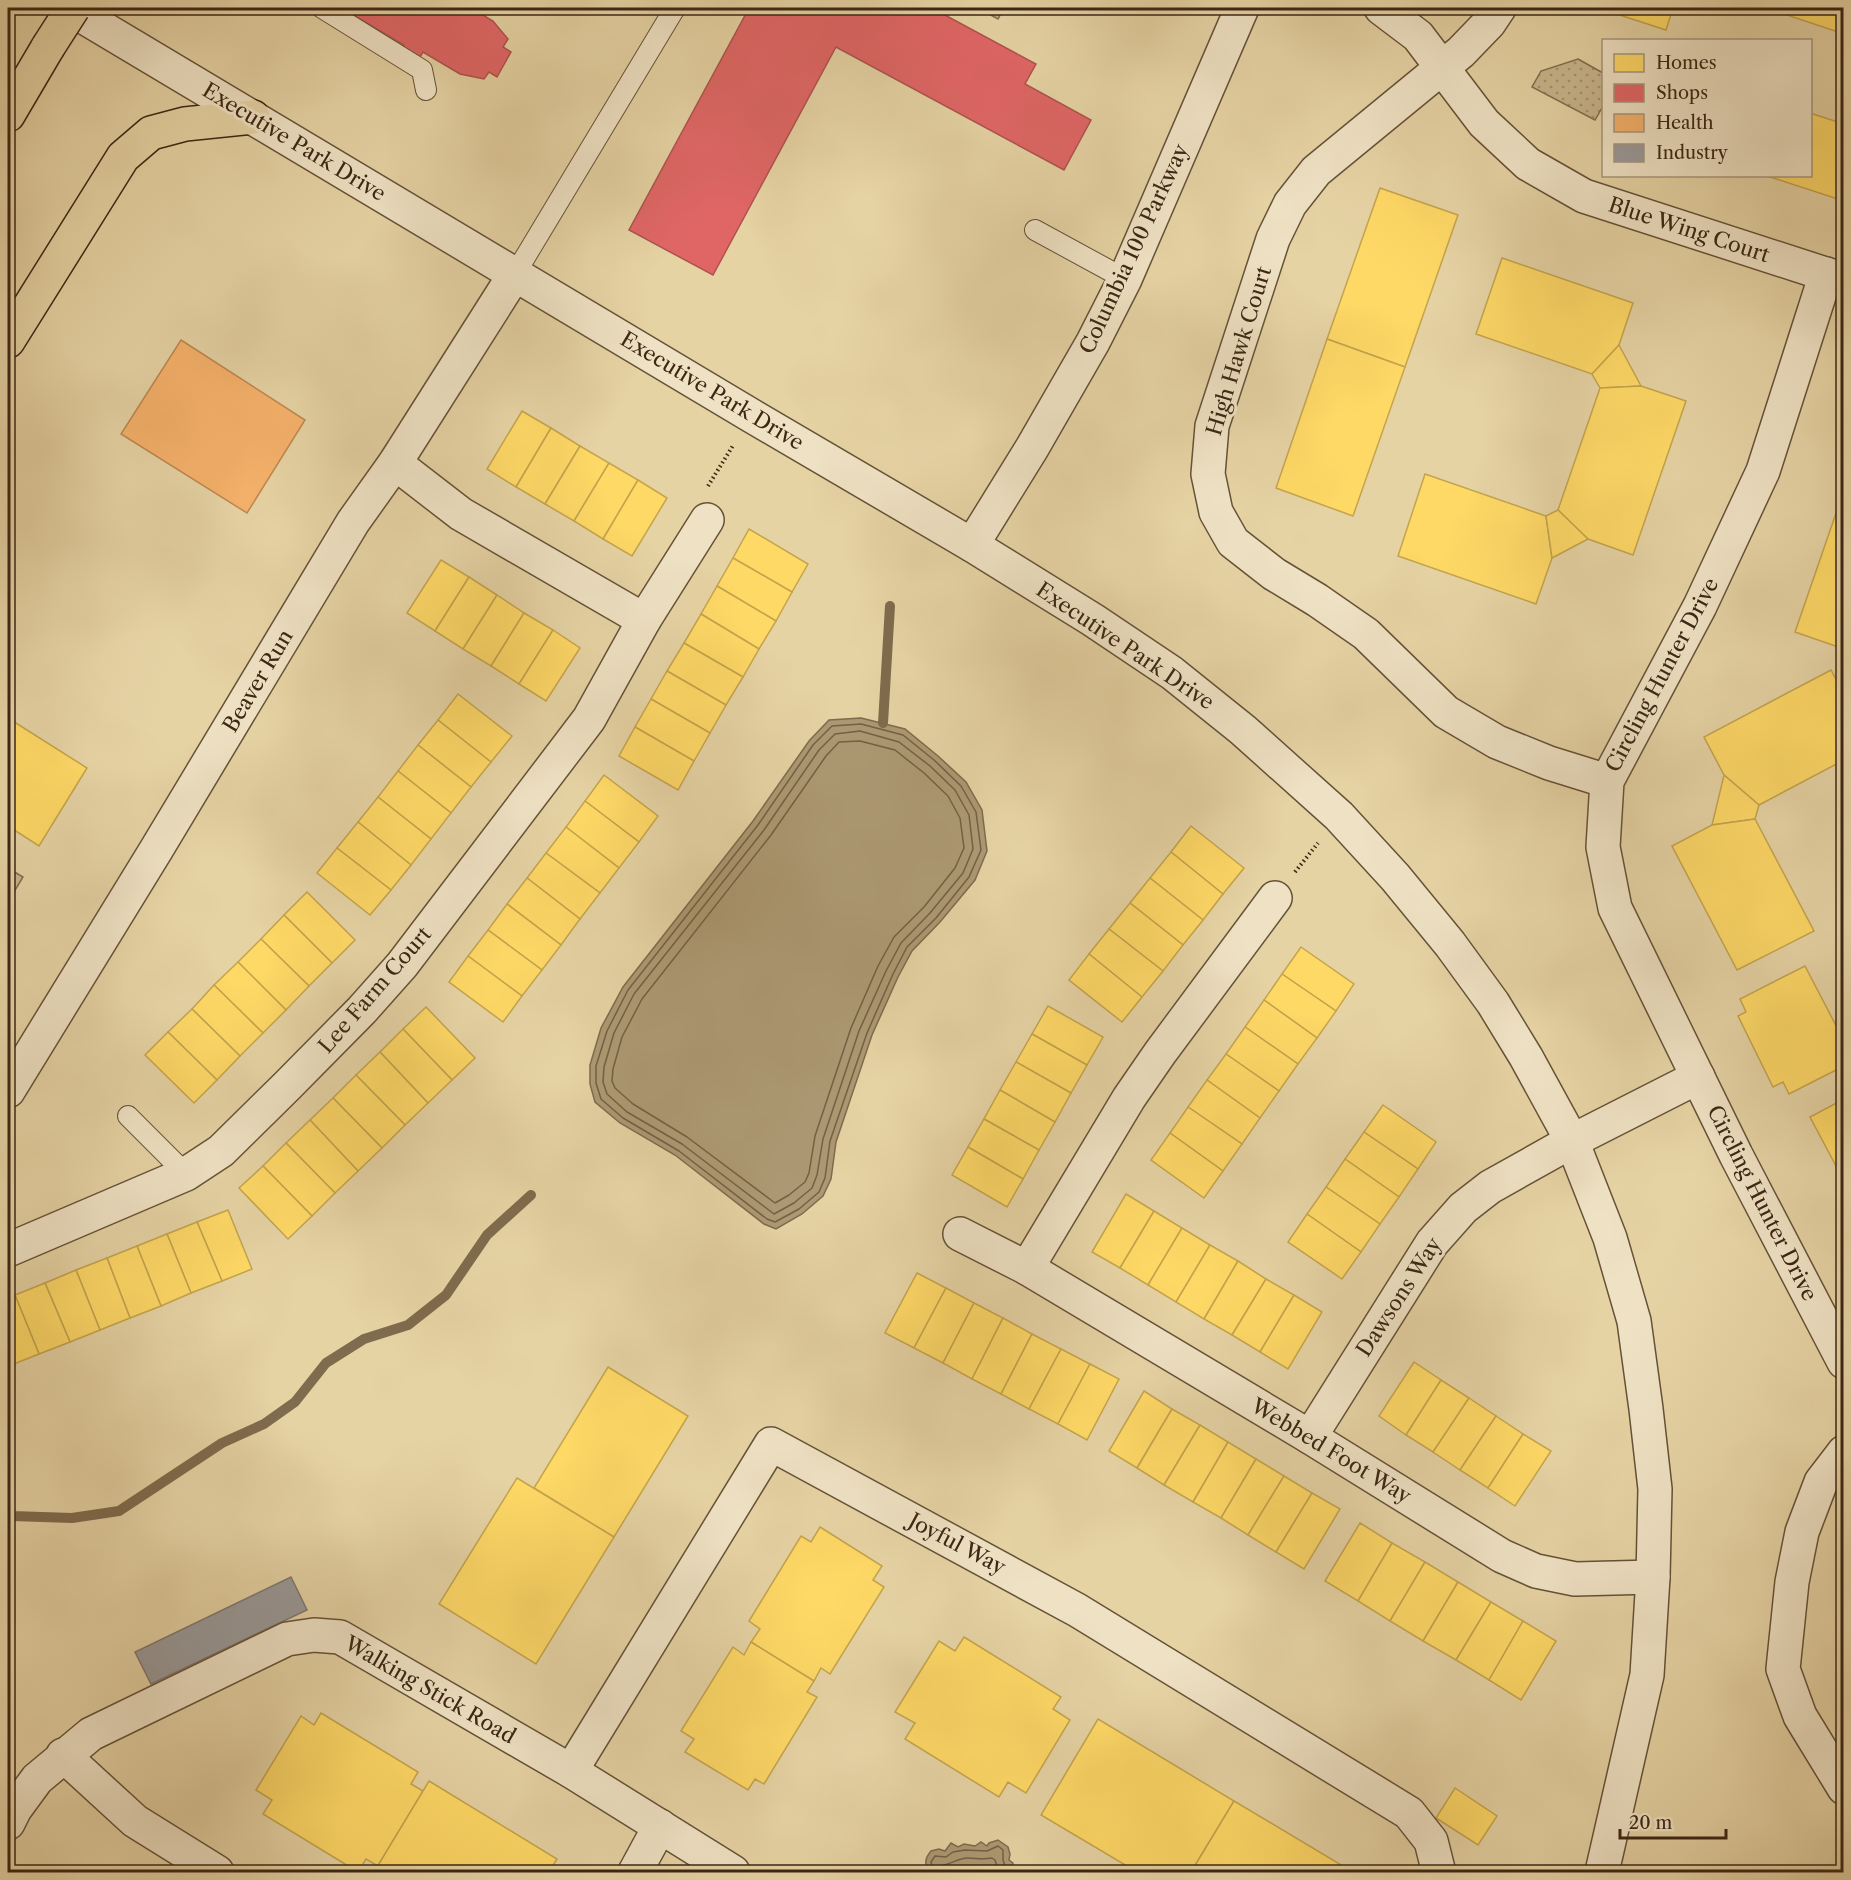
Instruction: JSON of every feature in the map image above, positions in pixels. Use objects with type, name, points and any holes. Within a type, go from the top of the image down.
[{"type":"highway","points":[[8,115],[71,8]]},
{"type":"highway","points":[[8,341],[123,157],[151,133],[185,124],[253,117]]},
{"type":"street","name":"Executive Park Drive","points":[[71,8],[514,274],[972,544],[1093,620],[1172,673],[1244,730],[1339,816],[1395,877],[1493,1003],[1526,1057],[1572,1142],[1610,1238],[1634,1321],[1647,1409],[1654,1489],[1653,1577],[1647,1675],[1602,1872]]},
{"type":"street","name":"Columbia 100 Parkway","points":[[972,544],[1038,439],[1093,342],[1125,279],[1242,8]]},
{"type":"street","name":"Blue Wing Court","points":[[1381,8],[1418,36],[1484,123],[1528,164],[1584,196],[1835,277]]},
{"type":"street","points":[[1441,66],[1468,45],[1489,23],[1499,8]]},
{"type":"street","name":"High Hawk Court","points":[[1441,66],[1316,171],[1290,204],[1272,239],[1212,426],[1208,474],[1216,512],[1233,542],[1274,574],[1366,634],[1446,712],[1497,742],[1549,763],[1606,781]]},
{"type":"street","name":"Beaver Run","points":[[8,1091],[353,522],[395,463],[514,274]]},
{"type":"street","name":"Circling Hunter Drive","points":[[1835,277],[1762,471],[1700,606],[1606,781],[1603,847],[1615,909],[1736,1155],[1844,1362]]},
{"type":"street","points":[[395,463],[461,514],[645,620]]},
{"type":"street","name":"Lee Farm Court","points":[[8,1250],[186,1174],[220,1151],[362,1010],[402,965],[589,719],[645,620],[707,520]]},
{"type":"street","points":[[1027,1268],[1129,1098],[1275,898]]},
{"type":"street","points":[[1572,1142],[1698,1077]]},
{"type":"street","name":"Dawsons Way","points":[[1310,1437],[1432,1243],[1463,1209],[1490,1187],[1572,1142]]},
{"type":"street","name":"Webbed Foot Way","points":[[960,1234],[1027,1268],[1310,1437],[1502,1556],[1536,1571],[1575,1579],[1653,1577]]},
{"type":"street","name":"Joyful Way","points":[[571,1771],[771,1444],[1077,1610],[1409,1813],[1431,1841],[1437,1872]]},
{"type":"street","points":[[1844,1452],[1821,1482],[1802,1532],[1792,1582],[1783,1669],[1800,1716],[1844,1788]]},
{"type":"street","name":"Walking Stick Road","points":[[8,1823],[15,1809],[37,1779],[91,1734],[287,1639],[314,1635],[340,1637],[571,1771],[734,1872]]},
{"type":"street","points":[[63,1755],[135,1821],[216,1872]]},
{"type":"street","points":[[635,1872],[660,1826]]},
{"type":"street","name":"Executive Park Drive","points":[[1590,1872],[1612,1828]]},
{"type":"lane","points":[[322,8],[422,69],[426,90]]},
{"type":"lane","points":[[514,274],[675,8]]},
{"type":"lane","points":[[1035,230],[1125,279]]},
{"type":"lane","points":[[128,1116],[186,1174]]},
{"type":"shaded area","points":[[978,8],[1004,8],[998,19]]},
{"type":"shaded area","points":[[1578,59],[1602,72],[1602,108],[1595,120],[1532,87],[1541,71]]},
{"type":"shaded area","points":[[8,868],[23,877],[8,902]]},
{"type":"water","points":[[861,718],[905,729],[966,782],[982,810],[987,851],[975,880],[912,951],[898,977],[872,1035],[836,1142],[831,1179],[823,1196],[802,1214],[776,1229],[764,1224],[675,1155],[620,1123],[595,1102],[590,1084],[590,1065],[601,1028],[623,987],[753,821],[809,741],[829,720]]},
{"type":"water","points":[[998,1840],[1008,1847],[1009,1860],[1013,1863],[1012,1869],[1015,1872],[931,1872],[926,1865],[926,1859],[931,1851],[939,1849],[945,1851],[951,1843],[958,1847],[964,1844],[975,1846],[981,1842],[987,1846]]},
{"type":"building: Homes","points":[[1598,8],[1673,8],[1666,30]]},
{"type":"building: Homes","points":[[1766,8],[1844,8],[1844,34]]},
{"type":"building: Homes","points":[[1812,114],[1844,124],[1844,201],[1770,177],[1812,177]]},
{"type":"building: Homes","points":[[1380,188],[1458,215],[1405,367],[1327,339]]},
{"type":"building: Homes","points":[[1502,258],[1633,303],[1619,345],[1592,374],[1476,334]]},
{"type":"building: Homes","points":[[1327,339],[1405,367],[1353,516],[1276,488]]},
{"type":"building: Homes","points":[[1619,345],[1641,386],[1600,388],[1592,374]]},
{"type":"building: Homes","points":[[1641,386],[1686,401],[1633,555],[1588,539],[1558,510],[1600,388]]},
{"type":"building: Homes","points":[[522,411],[551,428],[516,487],[487,469]]},
{"type":"building: Homes","points":[[551,428],[580,446],[545,504],[516,487]]},
{"type":"building: Homes","points":[[580,446],[609,463],[574,521],[545,504]]},
{"type":"building: Homes","points":[[609,463],[638,480],[603,539],[574,521]]},
{"type":"building: Homes","points":[[1425,474],[1546,516],[1552,558],[1536,604],[1398,556]]},
{"type":"building: Homes","points":[[638,480],[667,498],[632,556],[603,539]]},
{"type":"building: Homes","points":[[1844,490],[1844,649],[1795,632]]},
{"type":"building: Homes","points":[[1558,510],[1588,539],[1552,558],[1546,516]]},
{"type":"building: Homes","points":[[749,529],[808,564],[792,592],[733,558]]},
{"type":"building: Homes","points":[[733,558],[792,592],[776,621],[717,586]]},
{"type":"building: Homes","points":[[441,560],[469,577],[435,631],[407,613]]},
{"type":"building: Homes","points":[[469,577],[497,595],[463,649],[435,631]]},
{"type":"building: Homes","points":[[717,586],[776,621],[759,649],[701,614]]},
{"type":"building: Homes","points":[[497,595],[524,613],[491,666],[463,649]]},
{"type":"building: Homes","points":[[524,613],[553,630],[519,684],[491,666]]},
{"type":"building: Homes","points":[[701,614],[759,649],[743,677],[684,643]]},
{"type":"building: Homes","points":[[553,630],[580,648],[546,701],[519,684]]},
{"type":"building: Homes","points":[[684,643],[743,677],[726,705],[667,671]]},
{"type":"building: Homes","points":[[1831,670],[1844,694],[1844,760],[1759,805],[1724,775],[1704,737]]},
{"type":"building: Homes","points":[[667,671],[726,705],[710,733],[651,699]]},
{"type":"building: Homes","points":[[458,694],[512,736],[491,762],[438,720]]},
{"type":"building: Homes","points":[[651,699],[710,733],[694,761],[635,727]]},
{"type":"building: Homes","points":[[8,718],[87,768],[39,846],[8,826]]},
{"type":"building: Homes","points":[[438,720],[491,762],[471,787],[418,745]]},
{"type":"building: Homes","points":[[635,727],[694,761],[678,790],[619,756]]},
{"type":"building: Homes","points":[[418,745],[471,787],[451,813],[398,771]]},
{"type":"building: Homes","points":[[398,771],[451,813],[431,839],[378,797]]},
{"type":"building: Homes","points":[[604,775],[658,816],[639,842],[585,801]]},
{"type":"building: Homes","points":[[1724,775],[1759,805],[1755,819],[1712,825]]},
{"type":"building: Homes","points":[[378,797],[431,839],[411,865],[358,822]]},
{"type":"building: Homes","points":[[585,801],[639,842],[619,868],[566,827]]},
{"type":"building: Homes","points":[[1755,819],[1814,931],[1737,970],[1672,846],[1712,825]]},
{"type":"building: Homes","points":[[358,822],[411,865],[391,890],[337,848]]},
{"type":"building: Homes","points":[[1191,826],[1244,868],[1223,894],[1171,852]]},
{"type":"building: Homes","points":[[566,827],[619,868],[600,893],[546,853]]},
{"type":"building: Homes","points":[[337,848],[391,890],[370,915],[317,873]]},
{"type":"building: Homes","points":[[1171,852],[1223,894],[1203,920],[1150,878]]},
{"type":"building: Homes","points":[[546,853],[600,893],[580,919],[527,878]]},
{"type":"building: Homes","points":[[527,878],[580,919],[561,945],[507,904]]},
{"type":"building: Homes","points":[[1150,878],[1203,920],[1183,945],[1130,903]]},
{"type":"building: Homes","points":[[307,892],[355,940],[332,963],[284,915]]},
{"type":"building: Homes","points":[[1130,903],[1183,945],[1163,971],[1109,929]]},
{"type":"building: Homes","points":[[507,904],[561,945],[542,970],[488,930]]},
{"type":"building: Homes","points":[[284,915],[332,963],[309,986],[261,939]]},
{"type":"building: Homes","points":[[1109,929],[1163,971],[1142,997],[1089,954]]},
{"type":"building: Homes","points":[[488,930],[542,970],[522,996],[468,956]]},
{"type":"building: Homes","points":[[261,939],[309,986],[286,1010],[238,962]]},
{"type":"building: Homes","points":[[1301,947],[1354,984],[1336,1011],[1282,974]]},
{"type":"building: Homes","points":[[1089,954],[1142,997],[1122,1022],[1069,980]]},
{"type":"building: Homes","points":[[468,956],[522,996],[503,1022],[449,982]]},
{"type":"building: Homes","points":[[238,962],[286,1010],[263,1033],[214,985]]},
{"type":"building: Homes","points":[[1805,966],[1844,1041],[1844,1066],[1789,1094],[1783,1082],[1773,1087],[1738,1016],[1746,1012],[1740,999]]},
{"type":"building: Homes","points":[[1282,974],[1336,1011],[1317,1038],[1264,1000]]},
{"type":"building: Homes","points":[[214,985],[263,1033],[240,1056],[192,1009]]},
{"type":"building: Homes","points":[[1264,1000],[1317,1038],[1298,1064],[1245,1027]]},
{"type":"building: Homes","points":[[1048,1006],[1103,1037],[1087,1065],[1032,1034]]},
{"type":"building: Homes","points":[[426,1007],[475,1058],[452,1080],[403,1029]]},
{"type":"building: Homes","points":[[192,1009],[240,1056],[217,1080],[168,1032]]},
{"type":"building: Homes","points":[[1245,1027],[1298,1064],[1279,1091],[1226,1054]]},
{"type":"building: Homes","points":[[403,1029],[452,1080],[428,1103],[380,1052]]},
{"type":"building: Homes","points":[[168,1032],[217,1080],[194,1103],[145,1055]]},
{"type":"building: Homes","points":[[1032,1034],[1087,1065],[1071,1093],[1016,1062]]},
{"type":"building: Homes","points":[[380,1052],[428,1103],[405,1125],[356,1075]]},
{"type":"building: Homes","points":[[1226,1054],[1279,1091],[1260,1118],[1207,1080]]},
{"type":"building: Homes","points":[[1016,1062],[1071,1093],[1055,1122],[1000,1090]]},
{"type":"building: Homes","points":[[356,1075],[405,1125],[382,1148],[333,1098]]},
{"type":"building: Homes","points":[[1207,1080],[1260,1118],[1242,1144],[1188,1107]]},
{"type":"building: Homes","points":[[1000,1090],[1055,1122],[1039,1150],[984,1119]]},
{"type":"building: Homes","points":[[333,1098],[382,1148],[358,1171],[310,1120]]},
{"type":"building: Homes","points":[[1844,1099],[1844,1181],[1810,1117]]},
{"type":"building: Homes","points":[[1383,1105],[1436,1142],[1418,1169],[1364,1132]]},
{"type":"building: Homes","points":[[1188,1107],[1242,1144],[1223,1171],[1170,1133]]},
{"type":"building: Homes","points":[[984,1119],[1039,1150],[1023,1179],[968,1147]]},
{"type":"building: Homes","points":[[310,1120],[358,1171],[335,1193],[286,1143]]},
{"type":"building: Homes","points":[[1364,1132],[1418,1169],[1399,1197],[1345,1159]]},
{"type":"building: Homes","points":[[1170,1133],[1223,1171],[1204,1198],[1151,1160]]},
{"type":"building: Homes","points":[[286,1143],[335,1193],[312,1216],[263,1166]]},
{"type":"building: Homes","points":[[968,1147],[1023,1179],[1007,1207],[952,1175]]},
{"type":"building: Homes","points":[[1345,1159],[1399,1197],[1380,1224],[1326,1187]]},
{"type":"building: Homes","points":[[263,1166],[312,1216],[288,1239],[239,1188]]},
{"type":"building: Homes","points":[[1326,1187],[1380,1224],[1361,1252],[1307,1214]]},
{"type":"building: Homes","points":[[1126,1194],[1154,1211],[1120,1268],[1092,1252]]},
{"type":"building: Homes","points":[[228,1210],[252,1269],[222,1281],[197,1222]]},
{"type":"building: Homes","points":[[1154,1211],[1182,1228],[1148,1285],[1120,1268]]},
{"type":"building: Homes","points":[[1307,1214],[1361,1252],[1342,1279],[1288,1242]]},
{"type":"building: Homes","points":[[197,1222],[222,1281],[191,1293],[167,1234]]},
{"type":"building: Homes","points":[[1182,1228],[1210,1245],[1176,1302],[1148,1285]]},
{"type":"building: Homes","points":[[167,1234],[191,1293],[161,1306],[137,1246]]},
{"type":"building: Homes","points":[[1210,1245],[1238,1261],[1204,1319],[1176,1302]]},
{"type":"building: Homes","points":[[137,1246],[161,1306],[130,1318],[107,1258]]},
{"type":"building: Homes","points":[[107,1258],[130,1318],[100,1330],[76,1270]]},
{"type":"building: Homes","points":[[1238,1261],[1266,1279],[1232,1335],[1204,1319]]},
{"type":"building: Homes","points":[[76,1270],[100,1330],[70,1342],[45,1283]]},
{"type":"building: Homes","points":[[917,1273],[946,1288],[914,1348],[885,1333]]},
{"type":"building: Homes","points":[[1266,1279],[1294,1295],[1260,1352],[1232,1335]]},
{"type":"building: Homes","points":[[45,1283],[70,1342],[39,1354],[15,1295]]},
{"type":"building: Homes","points":[[946,1288],[974,1303],[943,1363],[914,1348]]},
{"type":"building: Homes","points":[[15,1295],[39,1354],[9,1366],[8,1298]]},
{"type":"building: Homes","points":[[1294,1295],[1322,1312],[1288,1369],[1260,1352]]},
{"type":"building: Homes","points":[[974,1303],[1003,1318],[972,1379],[943,1363]]},
{"type":"building: Homes","points":[[1003,1318],[1032,1334],[1001,1394],[972,1379]]},
{"type":"building: Homes","points":[[1032,1334],[1061,1349],[1029,1409],[1001,1394]]},
{"type":"building: Homes","points":[[1061,1349],[1090,1364],[1058,1424],[1029,1409]]},
{"type":"building: Homes","points":[[1414,1362],[1441,1380],[1406,1435],[1379,1416]]},
{"type":"building: Homes","points":[[1090,1364],[1119,1379],[1087,1440],[1058,1424]]},
{"type":"building: Homes","points":[[608,1367],[688,1416],[614,1537],[534,1488]]},
{"type":"building: Homes","points":[[1441,1380],[1469,1398],[1433,1452],[1406,1435]]},
{"type":"building: Homes","points":[[1144,1391],[1172,1409],[1137,1468],[1109,1451]]},
{"type":"building: Homes","points":[[1469,1398],[1496,1416],[1460,1470],[1433,1452]]},
{"type":"building: Homes","points":[[1172,1409],[1200,1425],[1164,1485],[1137,1468]]},
{"type":"building: Homes","points":[[1496,1416],[1523,1434],[1488,1488],[1460,1470]]},
{"type":"building: Homes","points":[[1200,1425],[1228,1442],[1193,1502],[1164,1485]]},
{"type":"building: Homes","points":[[1523,1434],[1551,1451],[1515,1506],[1488,1488]]},
{"type":"building: Homes","points":[[1228,1442],[1256,1459],[1221,1518],[1193,1502]]},
{"type":"building: Homes","points":[[1256,1459],[1284,1476],[1248,1535],[1221,1518]]},
{"type":"building: Homes","points":[[1284,1476],[1312,1493],[1276,1552],[1248,1535]]},
{"type":"building: Homes","points":[[517,1478],[614,1537],[536,1664],[439,1604]]},
{"type":"building: Homes","points":[[1312,1493],[1340,1509],[1304,1569],[1276,1552]]},
{"type":"building: Homes","points":[[1360,1523],[1392,1543],[1358,1601],[1325,1581]]},
{"type":"building: Homes","points":[[820,1527],[882,1566],[873,1580],[884,1587],[830,1674],[821,1668],[814,1681],[751,1642],[760,1629],[749,1621],[801,1536],[811,1542]]},
{"type":"building: Homes","points":[[1392,1543],[1425,1562],[1390,1621],[1358,1601]]},
{"type":"building: Homes","points":[[1425,1562],[1458,1582],[1423,1641],[1390,1621]]},
{"type":"building: Homes","points":[[1458,1582],[1491,1602],[1456,1660],[1423,1641]]},
{"type":"building: Homes","points":[[1491,1602],[1523,1621],[1489,1680],[1456,1660]]},
{"type":"building: Homes","points":[[1523,1621],[1556,1641],[1521,1700],[1489,1680]]},
{"type":"building: Homes","points":[[964,1637],[1061,1697],[1053,1709],[1070,1720],[1026,1793],[1008,1782],[999,1797],[905,1739],[915,1723],[895,1712],[939,1641],[955,1651]]},
{"type":"building: Homes","points":[[751,1642],[814,1681],[807,1692],[817,1697],[764,1784],[755,1779],[748,1790],[685,1752],[694,1739],[681,1731],[733,1647],[744,1655]]},
{"type":"building: Homes","points":[[321,1713],[418,1772],[411,1784],[423,1791],[378,1866],[366,1859],[358,1872],[263,1814],[272,1800],[256,1790],[301,1716],[314,1725]]},
{"type":"building: Homes","points":[[1098,1719],[1234,1801],[1191,1872],[1137,1872],[1041,1815]]},
{"type":"building: Homes","points":[[429,1781],[557,1859],[549,1872],[374,1872]]},
{"type":"building: Homes","points":[[1455,1788],[1497,1816],[1478,1845],[1436,1818]]},
{"type":"building: Homes","points":[[1234,1801],[1353,1872],[1191,1872]]},
{"type":"building: Shops","points":[[341,8],[471,8],[493,21],[508,39],[503,47],[511,52],[497,77],[489,72],[484,79],[460,74],[423,52],[420,57]]},
{"type":"building: Shops","points":[[749,8],[876,8],[887,13],[890,8],[932,8],[1036,64],[1025,84],[1091,120],[1064,170],[836,47],[713,275],[629,230]]},
{"type":"building: Health","points":[[181,340],[305,420],[247,513],[121,434]]},
{"type":"building: Industry","points":[[291,1577],[307,1610],[151,1684],[135,1652]]},
{"type":"waterway","points":[[883,723],[890,606]]},
{"type":"waterway","points":[[8,1513],[12,1516],[72,1518],[119,1511],[222,1443],[264,1424],[295,1402],[326,1363],[364,1339],[408,1325],[446,1295],[487,1235],[531,1195]]}]
